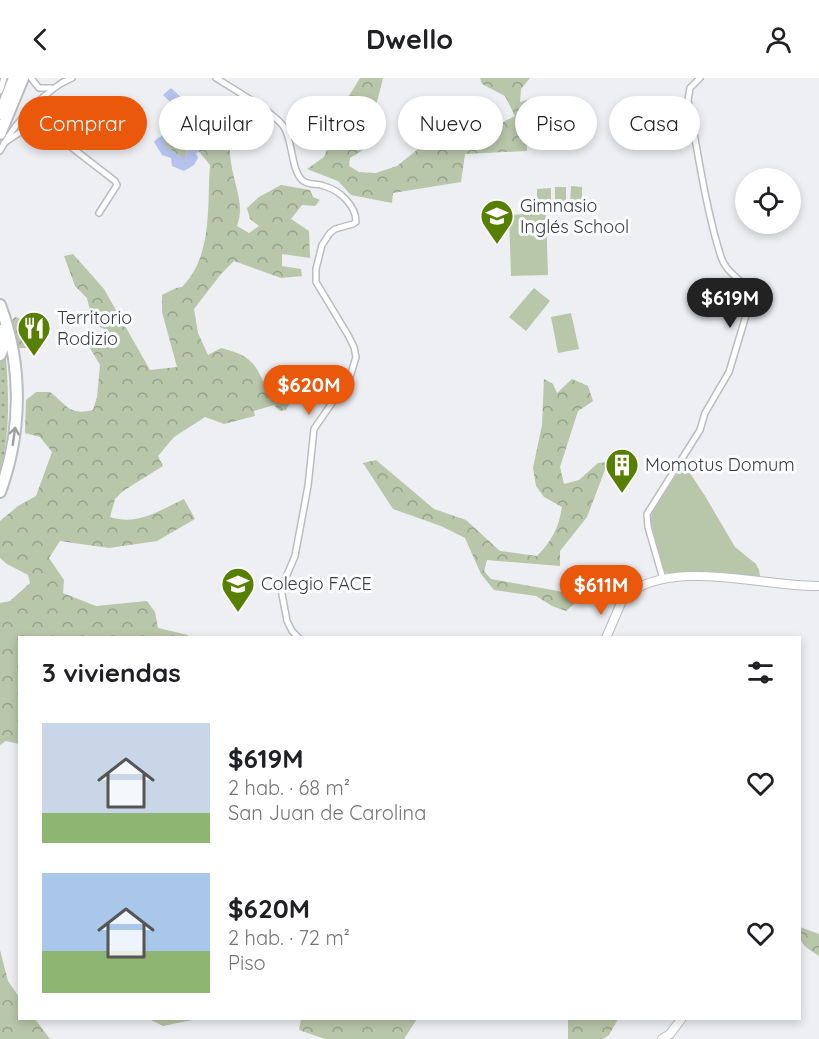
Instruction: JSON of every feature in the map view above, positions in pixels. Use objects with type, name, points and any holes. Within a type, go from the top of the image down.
[{"type":"highway","points":[[0,114],[14,78]]},
{"type":"highway","points":[[2,138],[23,78]]},
{"type":"highway","points":[[0,305],[13,346],[17,409],[12,450],[0,492]]},
{"type":"highway","points":[[0,324],[5,344],[0,355]]},
{"type":"street","points":[[0,91],[4,78]]},
{"type":"street","points":[[31,78],[36,86],[43,89],[52,88],[72,78]]},
{"type":"street","points":[[216,78],[275,118],[284,127],[293,150],[297,172],[302,179],[309,184],[323,185],[333,189],[342,195],[356,214],[356,222],[330,233],[322,245],[316,269],[316,282],[348,335],[356,357],[350,377],[314,429],[300,532],[295,556],[281,589],[287,621],[297,636]]},
{"type":"street","points":[[663,579],[648,527],[647,514],[700,430],[705,413],[724,383],[750,302],[750,292],[730,272],[722,259],[701,173],[688,100],[690,88],[700,78]]},
{"type":"street","points":[[0,151],[2,138],[34,104],[63,82]]},
{"type":"street","points":[[2,138],[34,123],[40,123],[115,181],[117,185],[99,213]]},
{"type":"street","points":[[607,636],[624,596],[630,591],[663,579],[692,576],[819,586]]},
{"type":"street","points":[[662,1039],[670,1034],[680,1020]]},
{"type":"green space","points":[[360,78],[383,78],[378,96],[349,96]]},
{"type":"green space","points":[[480,78],[530,78],[521,89],[520,96],[515,96],[515,116],[505,96],[482,84]]},
{"type":"green space","points":[[515,116],[515,150],[527,150],[465,154],[461,182],[393,193],[392,203],[351,195],[338,181],[307,169],[324,157],[327,150],[363,150],[350,158],[349,166],[359,172],[376,173],[397,166],[417,150],[503,150],[503,122]]},
{"type":"green space","points":[[171,150],[187,150],[185,157]]},
{"type":"green space","points":[[198,150],[230,150],[240,206],[237,226],[249,233],[259,226],[250,219],[247,208],[259,197],[281,185],[310,190],[313,197],[320,200],[315,206],[302,205],[291,219],[309,231],[310,258],[282,254],[282,266],[301,269],[302,276],[281,278],[234,261],[194,309],[198,333],[208,355],[221,348],[236,352],[251,362],[263,381],[280,384],[289,369],[309,365],[311,380],[299,385],[286,410],[280,411],[274,405],[254,411],[255,416],[224,424],[205,417],[174,437],[158,456],[163,466],[123,491],[115,499],[110,517],[130,520],[148,516],[184,499],[195,519],[157,541],[109,548],[60,541],[49,558],[64,580],[63,593],[96,606],[147,601],[155,612],[158,628],[188,636],[18,636],[18,744],[6,741],[0,745],[0,603],[10,601],[30,583],[28,575],[0,558],[0,521],[18,506],[36,496],[52,452],[40,437],[25,433],[26,400],[36,392],[50,392],[73,410],[79,412],[93,410],[97,397],[100,365],[90,348],[92,342],[103,343],[106,330],[93,323],[87,298],[75,286],[64,256],[73,254],[104,289],[150,370],[177,367],[162,312],[162,295],[182,287],[192,275],[199,261],[207,230],[210,165]]},
{"type":"green space","points":[[571,186],[582,187],[582,206],[570,206]]},
{"type":"green space","points":[[555,187],[566,187],[566,207],[555,207]]},
{"type":"green space","points":[[551,188],[551,205],[537,205],[537,189]]},
{"type":"green space","points":[[546,213],[548,275],[511,276],[509,215]]},
{"type":"green space","points":[[534,288],[550,301],[526,331],[509,317]]},
{"type":"green space","points":[[571,313],[579,349],[558,353],[551,317]]},
{"type":"green space","points":[[15,317],[23,320],[31,345],[37,348],[14,348],[10,328]]},
{"type":"green space","points":[[6,357],[8,416],[6,444],[0,474],[0,362]]},
{"type":"green space","points":[[544,379],[553,384],[557,393],[572,379],[588,386],[593,401],[578,411],[560,467],[564,484],[579,480],[598,463],[608,462],[587,517],[560,551],[560,566],[487,560],[484,571],[491,579],[569,593],[575,603],[566,611],[536,596],[494,590],[481,574],[465,538],[441,526],[393,509],[363,463],[376,460],[434,509],[466,520],[500,551],[537,556],[554,533],[562,507],[544,497],[536,486],[533,468],[542,425]]},
{"type":"green space","points":[[684,464],[735,547],[756,564],[760,577],[664,572],[650,519],[655,506]]},
{"type":"green space","points":[[801,927],[819,934],[819,956],[807,947],[802,942]]},
{"type":"green space","points":[[0,950],[8,981],[18,996],[18,1020],[36,1020],[50,1039],[0,1039]]},
{"type":"green space","points":[[151,1020],[192,1020],[163,1026]]},
{"type":"green space","points":[[301,1020],[416,1020],[404,1039],[325,1039],[299,1030]]},
{"type":"green space","points":[[568,1020],[617,1020],[609,1035],[603,1039],[568,1039]]},
{"type":"water","points":[[171,88],[180,96],[164,96]]},
{"type":"water","points":[[158,138],[159,150],[171,150],[181,157],[185,157],[187,150],[198,150],[198,158],[194,165],[184,171],[172,166],[171,158],[162,155],[154,142]]},
{"type":"place","name":"Gimnasio Inglés School","points":[[497,245]]},
{"type":"place","name":"Territorio Rodizio","points":[[34,357]]},
{"type":"place","name":"Momotus Domum","points":[[622,494]]},
{"type":"place","name":"Colegio FACE","points":[[238,613]]}]
